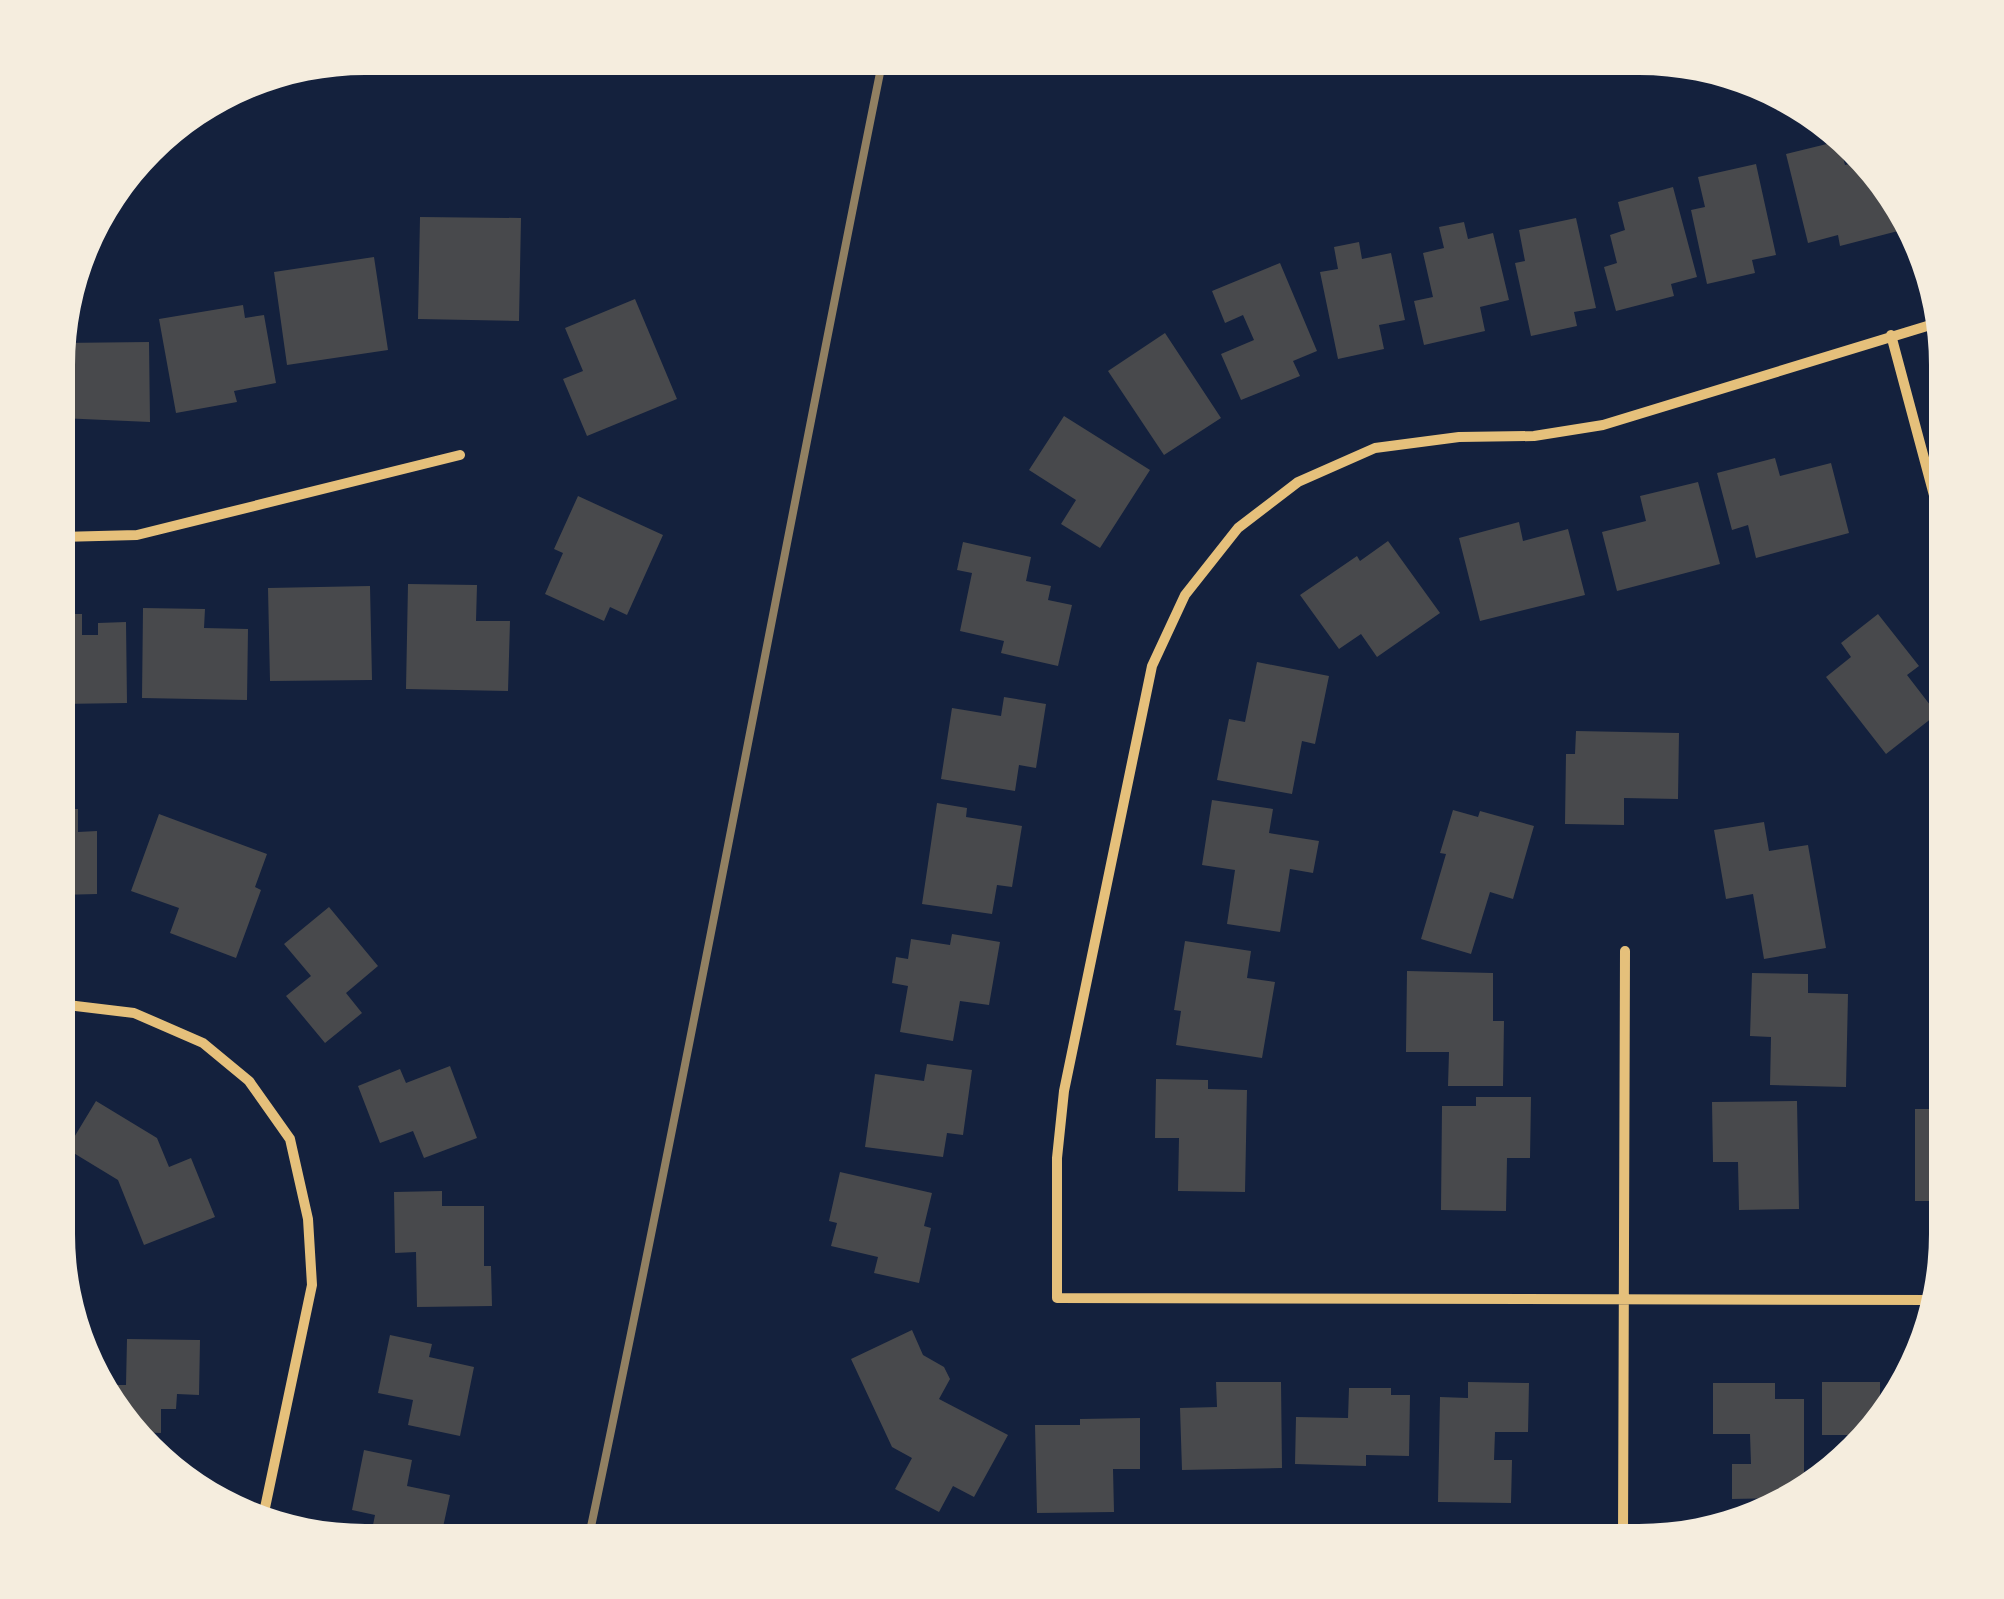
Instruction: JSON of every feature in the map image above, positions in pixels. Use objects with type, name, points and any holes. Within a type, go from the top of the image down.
[{"type":"street","points":[[1921,1300],[1056,1298],[1056,1158],[1064,1091],[1152,666],[1185,594],[1238,528],[1298,482],[1375,448],[1459,438],[1534,436],[1603,425],[1927,326]]},
{"type":"street","points":[[1891,335],[1929,476]]},
{"type":"street","points":[[75,537],[137,535],[460,455]]},
{"type":"street","points":[[1623,1524],[1625,952]]},
{"type":"street","points":[[76,1006],[134,1013],[203,1042],[250,1081],[290,1139],[308,1219],[312,1285],[265,1506]]},
{"type":"building","points":[[1826,144],[1869,188],[1896,231],[1840,246],[1838,235],[1808,243],[1786,154]]},
{"type":"building","points":[[1756,164],[1776,255],[1752,260],[1755,273],[1707,284],[1691,210],[1705,207],[1698,177]]},
{"type":"building","points":[[1673,187],[1697,277],[1671,284],[1674,296],[1616,311],[1604,267],[1617,263],[1610,235],[1625,230],[1618,202]]},
{"type":"building","points":[[420,217],[521,218],[519,321],[418,319]]},
{"type":"building","points":[[1576,218],[1596,308],[1574,312],[1577,326],[1531,336],[1515,263],[1525,261],[1519,230]]},
{"type":"building","points":[[1464,222],[1468,239],[1493,233],[1509,300],[1480,307],[1485,331],[1424,345],[1414,301],[1433,297],[1423,253],[1444,248],[1439,227]]},
{"type":"building","points":[[1359,242],[1362,259],[1391,253],[1405,320],[1379,325],[1384,349],[1338,359],[1320,272],[1338,269],[1334,247]]},
{"type":"building","points":[[374,257],[388,350],[287,365],[274,272]]},
{"type":"building","points":[[1280,263],[1317,351],[1293,361],[1300,376],[1241,400],[1221,354],[1254,340],[1243,315],[1225,323],[1212,291]]},
{"type":"building","points":[[635,299],[677,399],[587,436],[563,379],[583,371],[565,328]]},
{"type":"building","points":[[243,305],[245,318],[264,315],[276,383],[234,391],[237,402],[176,413],[159,319]]},
{"type":"building","points":[[1165,333],[1221,418],[1164,455],[1108,371]]},
{"type":"building","points":[[149,342],[150,422],[75,419],[76,343]]},
{"type":"building","points":[[1064,416],[1150,470],[1100,548],[1061,524],[1076,500],[1029,470]]},
{"type":"building","points":[[1775,458],[1780,476],[1831,463],[1849,533],[1756,558],[1748,525],[1732,530],[1717,473]]},
{"type":"building","points":[[1698,482],[1720,564],[1617,591],[1602,532],[1646,521],[1640,496]]},
{"type":"building","points":[[578,496],[663,535],[627,615],[610,607],[604,621],[545,594],[563,553],[554,549]]},
{"type":"building","points":[[1519,522],[1523,541],[1568,529],[1585,595],[1480,621],[1459,538]]},
{"type":"building","points":[[1388,541],[1440,613],[1377,657],[1361,634],[1339,649],[1300,595],[1357,556],[1360,561]]},
{"type":"building","points":[[963,542],[1031,557],[1026,581],[1051,586],[1048,600],[1072,605],[1058,666],[1001,653],[1004,641],[960,631],[972,573],[957,570]]},
{"type":"building","points":[[408,584],[477,585],[476,621],[510,621],[508,691],[406,689]]},
{"type":"building","points":[[370,586],[372,680],[270,681],[268,588]]},
{"type":"building","points":[[143,608],[205,609],[204,628],[248,629],[247,700],[142,698]]},
{"type":"building","points":[[75,614],[82,614],[82,635],[98,635],[98,623],[126,622],[127,703],[75,704]]},
{"type":"building","points":[[1878,614],[1919,666],[1907,675],[1929,703],[1929,721],[1886,754],[1826,677],[1851,657],[1841,643]]},
{"type":"building","points":[[1257,662],[1329,676],[1315,744],[1302,741],[1292,794],[1217,780],[1229,719],[1245,722]]},
{"type":"building","points":[[1004,697],[1046,704],[1036,768],[1019,765],[1015,791],[941,779],[952,708],[1001,716]]},
{"type":"building","points":[[1576,731],[1679,733],[1678,799],[1624,798],[1624,825],[1565,824],[1566,754],[1575,754]]},
{"type":"building","points":[[1212,800],[1273,809],[1269,833],[1319,841],[1313,873],[1290,869],[1280,932],[1227,924],[1235,870],[1202,865]]},
{"type":"building","points":[[937,803],[967,808],[966,817],[1022,826],[1012,887],[997,885],[992,914],[922,904]]},
{"type":"building","points":[[76,809],[78,832],[97,831],[97,894],[76,895]]},
{"type":"building","points":[[1453,810],[1478,817],[1480,811],[1534,826],[1513,899],[1490,892],[1471,954],[1421,939],[1446,854],[1440,853]]},
{"type":"building","points":[[159,814],[267,854],[255,887],[261,890],[236,958],[170,933],[179,908],[131,891]]},
{"type":"building","points":[[1764,822],[1769,851],[1808,845],[1826,948],[1764,959],[1753,894],[1726,899],[1714,830]]},
{"type":"building","points":[[329,907],[378,966],[346,993],[362,1013],[325,1043],[286,996],[311,976],[284,944]]},
{"type":"building","points":[[952,934],[1000,942],[989,1005],[960,1001],[953,1041],[900,1032],[908,986],[892,983],[896,957],[908,959],[911,939],[950,945]]},
{"type":"building","points":[[1185,941],[1251,951],[1247,978],[1275,982],[1262,1058],[1176,1045],[1181,1011],[1174,1010]]},
{"type":"building","points":[[1407,971],[1493,973],[1493,1021],[1504,1021],[1503,1086],[1448,1086],[1449,1052],[1406,1052]]},
{"type":"building","points":[[1752,973],[1808,974],[1808,993],[1848,994],[1846,1087],[1770,1085],[1771,1037],[1750,1036]]},
{"type":"building","points":[[927,1064],[972,1070],[963,1135],[947,1133],[943,1157],[865,1147],[875,1074],[924,1081]]},
{"type":"building","points":[[450,1066],[477,1138],[424,1158],[413,1131],[380,1143],[358,1086],[400,1069],[406,1083]]},
{"type":"building","points":[[1156,1079],[1208,1080],[1208,1089],[1247,1090],[1245,1192],[1178,1191],[1179,1138],[1155,1138]]},
{"type":"building","points":[[1476,1097],[1531,1097],[1530,1158],[1507,1158],[1506,1211],[1441,1210],[1442,1106],[1476,1106]]},
{"type":"building","points":[[96,1101],[157,1138],[169,1167],[191,1158],[215,1217],[144,1245],[118,1180],[76,1154],[76,1134]]},
{"type":"building","points":[[1797,1101],[1799,1209],[1739,1210],[1738,1162],[1713,1162],[1712,1102]]},
{"type":"building","points":[[1915,1109],[1928,1109],[1928,1201],[1915,1201]]},
{"type":"building","points":[[840,1172],[932,1193],[924,1226],[931,1228],[919,1283],[874,1273],[878,1257],[831,1246],[837,1223],[829,1221]]},
{"type":"building","points":[[442,1191],[442,1206],[484,1206],[484,1266],[491,1266],[492,1306],[417,1307],[416,1252],[395,1253],[394,1192]]},
{"type":"building","points":[[912,1330],[923,1355],[944,1367],[950,1379],[939,1399],[1008,1435],[974,1497],[953,1486],[939,1512],[895,1489],[912,1458],[892,1447],[851,1359]]},
{"type":"building","points":[[390,1335],[432,1344],[429,1357],[474,1367],[460,1436],[408,1425],[413,1400],[378,1393]]},
{"type":"building","points":[[127,1339],[200,1340],[199,1395],[177,1394],[176,1409],[161,1409],[161,1433],[154,1433],[118,1385],[126,1385]]},
{"type":"building","points":[[1216,1382],[1281,1382],[1282,1468],[1182,1470],[1180,1408],[1217,1407]]},
{"type":"building","points":[[1468,1382],[1529,1383],[1528,1432],[1495,1432],[1494,1460],[1512,1460],[1511,1503],[1438,1502],[1440,1397],[1468,1398]]},
{"type":"building","points":[[1822,1382],[1880,1382],[1880,1394],[1848,1435],[1822,1435]]},
{"type":"building","points":[[1713,1383],[1775,1383],[1775,1399],[1804,1399],[1804,1472],[1757,1499],[1732,1499],[1732,1464],[1751,1464],[1750,1434],[1713,1434]]},
{"type":"building","points":[[1349,1388],[1391,1388],[1391,1395],[1410,1395],[1409,1456],[1366,1455],[1366,1466],[1295,1464],[1296,1417],[1348,1418]]},
{"type":"building","points":[[1140,1418],[1140,1469],[1113,1469],[1114,1512],[1037,1513],[1035,1425]]},
{"type":"building","points":[[364,1450],[412,1460],[407,1486],[450,1495],[444,1523],[373,1523],[375,1515],[352,1510]]},
{"type":"railway","points":[[592,1523],[880,75]]}]
